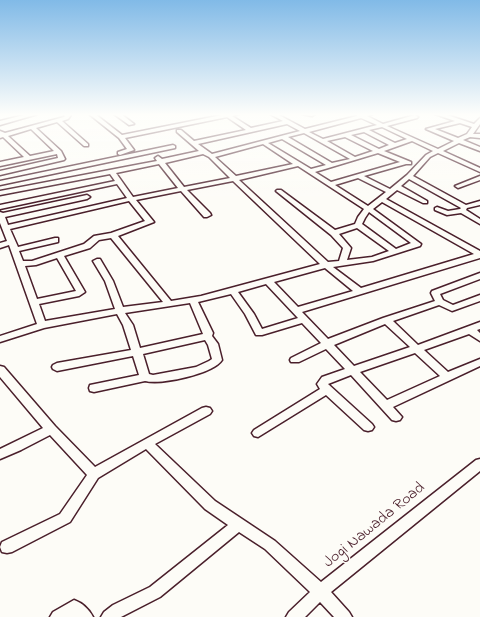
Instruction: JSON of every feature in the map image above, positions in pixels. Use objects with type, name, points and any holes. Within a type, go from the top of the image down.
[{"type":"street","points":[[11,143],[28,158]]},
{"type":"street","points":[[0,173],[62,159],[59,152],[49,143]]},
{"type":"street","points":[[125,143],[131,150],[117,154],[127,168]]},
{"type":"street","points":[[193,143],[211,156],[235,178],[326,265],[360,292]]},
{"type":"street","points":[[0,339],[42,325],[193,300],[233,291],[326,265],[373,259],[417,244],[369,208],[265,143],[211,156]]},
{"type":"street","points":[[293,143],[332,166]]},
{"type":"street","points":[[325,143],[355,159]]},
{"type":"street","points":[[363,143],[406,162],[418,165]]},
{"type":"street","points":[[390,143],[394,145]]},
{"type":"street","points":[[312,171],[355,159],[401,143]]},
{"type":"street","points":[[420,143],[480,170]]},
{"type":"street","points":[[358,226],[359,220],[369,208],[382,199],[389,191],[397,187],[418,165],[437,151],[453,143]]},
{"type":"street","points":[[462,143],[480,149]]},
{"type":"street","points":[[0,183],[174,147]]},
{"type":"street","points":[[0,164],[59,152]]},
{"type":"street","points":[[151,152],[207,216]]},
{"type":"street","points":[[0,193],[112,172],[204,152]]},
{"type":"street","points":[[331,184],[406,162]]},
{"type":"street","points":[[2,219],[131,199],[300,164]]},
{"type":"street","points":[[20,264],[33,262],[88,246],[97,238],[113,235],[150,222],[118,182],[112,172]]},
{"type":"street","points":[[358,176],[389,191]]},
{"type":"street","points":[[409,176],[463,209],[480,222]]},
{"type":"street","points":[[458,186],[480,178]]},
{"type":"street","points":[[2,219],[118,182]]},
{"type":"street","points":[[397,187],[425,202]]},
{"type":"street","points":[[279,191],[334,233],[347,248],[342,263]]},
{"type":"street","points":[[2,219],[87,197]]},
{"type":"street","points":[[382,199],[480,255]]},
{"type":"street","points":[[436,209],[447,213],[480,203]]},
{"type":"street","points":[[2,219],[14,246],[42,325]]},
{"type":"street","points":[[334,233],[358,226]]},
{"type":"street","points":[[358,226],[395,252]]},
{"type":"street","points":[[113,235],[169,304]]},
{"type":"street","points":[[0,246],[14,246],[55,240]]},
{"type":"street","points":[[34,302],[81,292],[59,254]]},
{"type":"street","points":[[296,311],[480,255]]},
{"type":"street","points":[[97,261],[109,281],[120,311],[128,325],[145,377]]},
{"type":"street","points":[[480,276],[435,293],[440,302],[452,308],[480,298]]},
{"type":"street","points":[[268,282],[396,417]]},
{"type":"street","points":[[233,291],[259,332],[304,319]]},
{"type":"street","points":[[94,388],[145,377],[153,379],[204,368],[215,364],[217,360],[213,344],[207,336],[208,332],[193,300]]},
{"type":"street","points":[[295,360],[327,344],[386,320],[440,302]]},
{"type":"street","points":[[386,320],[447,377]]},
{"type":"street","points":[[368,427],[346,406],[326,390],[322,384],[326,380],[353,372],[416,348],[470,330],[480,325]]},
{"type":"street","points":[[470,330],[480,338]]},
{"type":"street","points":[[57,367],[138,352],[207,336]]},
{"type":"street","points":[[385,406],[480,362]]},
{"type":"street","points":[[0,370],[94,474]]},
{"type":"street","points":[[258,433],[326,390]]},
{"type":"street","points":[[7,547],[65,518],[94,474],[206,411]]},
{"type":"street","points":[[0,454],[17,447],[51,428]]},
{"type":"street","points":[[147,443],[210,505],[270,545],[321,592],[344,617]]},
{"type":"street","name":"Jogi Nawada Road","points":[[294,617],[321,592],[480,464]]},
{"type":"street","points":[[109,617],[118,610],[155,592],[239,524]]},
{"type":"street","points":[[58,617],[74,607],[85,617]]}]
